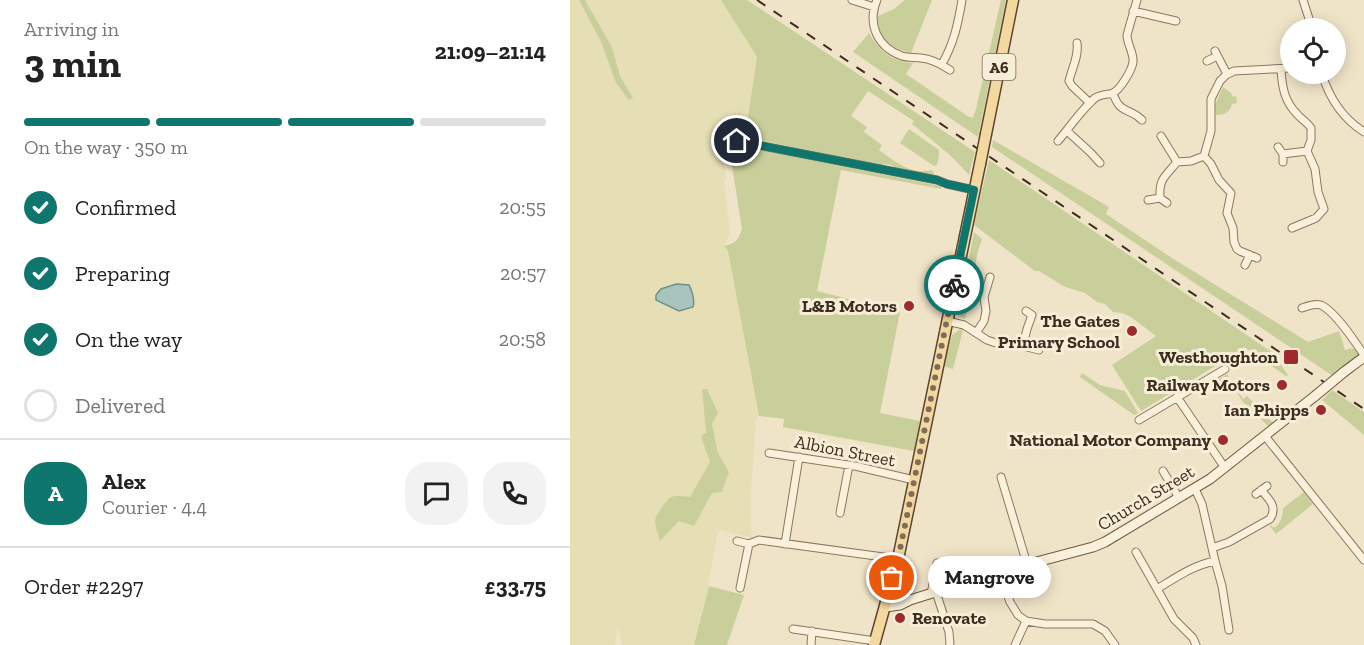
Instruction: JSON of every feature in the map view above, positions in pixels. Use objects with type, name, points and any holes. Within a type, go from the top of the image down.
[{"type":"main road","name":"A6","points":[[875,643],[898,559],[1013,0]]},
{"type":"main road","name":"Church Street","points":[[887,601],[900,605],[999,572],[1099,545],[1195,489],[1225,468],[1364,356]]},
{"type":"street","points":[[852,0],[875,4],[872,24],[874,31],[877,38],[888,49],[901,56],[925,58],[951,70]]},
{"type":"street","points":[[942,64],[956,34],[962,0]]},
{"type":"street","points":[[1058,141],[1099,95],[1113,93],[1120,87],[1133,62],[1126,39],[1137,0]]},
{"type":"street","points":[[1303,0],[1310,18]]},
{"type":"street","points":[[1133,11],[1167,16],[1176,21]]},
{"type":"street","points":[[1080,47],[1069,81],[1090,103]]},
{"type":"street","points":[[1207,61],[1216,54],[1227,74]]},
{"type":"street","points":[[1204,156],[1211,131],[1211,99],[1220,81],[1227,74],[1238,70],[1280,69]]},
{"type":"street","points":[[1282,84],[1286,99],[1293,110],[1311,128],[1311,141],[1307,151],[1315,169],[1318,192],[1324,209],[1316,218],[1301,221],[1292,228]]},
{"type":"street","points":[[1326,84],[1337,107],[1364,132]]},
{"type":"street","points":[[1113,93],[1121,108],[1140,115]]},
{"type":"street","points":[[1066,131],[1092,159],[1100,163]]},
{"type":"street","points":[[1161,136],[1164,147],[1177,162]]},
{"type":"street","points":[[737,141],[937,180],[974,190]]},
{"type":"street","points":[[1282,154],[1307,151]]},
{"type":"street","points":[[1148,200],[1164,201],[1160,188],[1161,181],[1177,162],[1191,161],[1204,156]]},
{"type":"street","points":[[1204,156],[1219,180],[1234,192],[1227,213],[1237,249],[1253,257],[1245,265]]},
{"type":"street","points":[[976,333],[984,321],[986,311],[984,297],[989,287],[990,277]]},
{"type":"street","points":[[1302,308],[1312,304],[1322,306],[1338,321],[1364,356]]},
{"type":"street","points":[[1023,346],[1032,312]]},
{"type":"street","points":[[947,321],[964,325],[987,340],[999,344],[1039,350]]},
{"type":"street","points":[[1139,420],[1225,369]]},
{"type":"street","points":[[1177,397],[1225,468]]},
{"type":"street","points":[[1265,436],[1364,560]]},
{"type":"street","name":"Albion Street","points":[[769,453],[849,465],[914,480]]},
{"type":"street","points":[[785,544],[799,457]]},
{"type":"street","points":[[840,513],[849,465]]},
{"type":"street","points":[[1163,471],[1179,498]]},
{"type":"street","points":[[1001,477],[1027,564]]},
{"type":"street","points":[[1195,489],[1202,504],[1222,586],[1229,630]]},
{"type":"street","points":[[1212,548],[1230,542],[1270,519],[1274,510],[1262,490]]},
{"type":"street","points":[[737,541],[749,544],[759,540],[898,559]]},
{"type":"street","points":[[740,588],[749,544]]},
{"type":"street","points":[[1135,557],[1174,619],[1193,638],[1196,645]]},
{"type":"street","points":[[1157,589],[1193,568],[1215,561]]},
{"type":"street","points":[[937,563],[934,593],[947,625],[950,645]]},
{"type":"street","points":[[999,572],[1013,609],[1026,621],[1045,624],[1094,624],[1105,631],[1115,645]]},
{"type":"street","points":[[1015,645],[1026,621]]},
{"type":"street","points":[[793,629],[875,643]]},
{"type":"street","points":[[811,645],[812,631]]},
{"type":"shaded area","points":[[570,0],[579,0],[601,42],[610,67],[632,97],[620,76],[612,47],[585,0],[721,0],[757,57],[745,137],[728,138],[722,148],[727,180],[724,181],[730,233],[724,246],[728,251],[759,416],[756,419],[750,508],[752,538],[720,530],[718,533],[709,586],[694,645],[622,645],[618,627],[615,645],[570,645]],"holes":[[[702,389],[718,453],[729,472],[722,492],[713,492],[703,507],[679,521],[659,541],[656,517],[667,499],[673,496],[690,498],[710,462],[702,440],[702,436],[706,433]]]},
{"type":"green space","points":[[579,0],[585,0],[612,47],[620,76],[633,98],[629,100],[616,83],[601,42]]},
{"type":"green space","points":[[721,0],[747,0],[975,152],[969,175],[950,155],[912,124],[914,121],[868,91],[851,116],[867,127],[864,132],[882,145],[879,150],[910,169],[932,170],[933,177],[896,169],[892,165],[883,164],[882,166],[745,137],[757,57]]},
{"type":"green space","points":[[905,0],[932,0],[911,53],[887,41],[878,23],[878,16],[894,9]]},
{"type":"green space","points":[[1001,0],[1006,0],[978,137],[853,52],[869,33],[887,54],[913,63],[906,74],[973,118]]},
{"type":"green space","points":[[1223,87],[1233,97],[1236,96],[1237,103],[1232,104],[1227,112],[1216,115],[1215,105]]},
{"type":"green space","points":[[909,129],[939,150],[937,165],[934,166],[900,143]]},
{"type":"green space","points":[[993,140],[1109,207],[1106,214],[1172,258],[1308,342],[1339,331],[1345,350],[1357,350],[1359,354],[1333,376],[992,147]]},
{"type":"green space","points":[[735,145],[941,186],[941,189],[841,170],[817,291],[900,312],[880,413],[920,421],[914,451],[783,427],[784,419],[759,416],[728,251],[724,246],[736,240],[742,229],[730,153],[731,147]]},
{"type":"green space","points":[[989,160],[1276,355],[1288,375],[1286,376],[1244,347],[1141,411],[1112,365],[1156,336],[1131,317],[1113,312],[1105,304],[1097,302],[1085,293],[1065,287],[1039,271],[1035,271],[974,225]]},
{"type":"green space","points":[[974,232],[982,239],[965,319],[958,313]]},
{"type":"green space","points":[[960,329],[963,330],[953,369],[943,366],[952,335]]},
{"type":"green space","points":[[1082,373],[1100,385],[1125,391],[1138,413],[1134,415],[1080,377]]},
{"type":"green space","points":[[1227,374],[1243,399],[1247,396],[1274,424],[1268,426],[1242,401],[1232,384],[1221,390],[1216,381]]},
{"type":"green space","points":[[702,389],[707,389],[718,413],[712,424],[718,453],[729,472],[722,492],[712,493],[694,526],[679,521],[659,542],[655,523],[664,504],[676,496],[690,497],[710,462],[702,440],[702,435],[706,433]]},
{"type":"green space","points":[[1332,390],[1364,412],[1364,435],[1322,400]]},
{"type":"green space","points":[[1304,492],[1313,504],[1276,534],[1270,526],[1274,528],[1276,526],[1283,514],[1283,508]]},
{"type":"green space","points":[[709,586],[744,595],[727,645],[694,645]]},
{"type":"water","points":[[676,284],[689,285],[693,296],[693,307],[679,311],[656,300],[656,295],[661,289]]},
{"type":"railway","points":[[757,0],[1364,409]]},
{"type":"way so far","points":[[892,578],[898,559],[954,285]]},
{"type":"place","name":"L&B Motors","points":[[909,306]]},
{"type":"place","name":"The Gates Primary School","points":[[1132,331]]},
{"type":"place","name":"Westhoughton","points":[[1291,357]]},
{"type":"place","name":"Railway Motors","points":[[1282,385]]},
{"type":"place","name":"Ian Phipps","points":[[1321,410]]},
{"type":"place","name":"National Motor Company","points":[[1223,440]]},
{"type":"place","name":"Mangrove","points":[[892,578]]},
{"type":"place","name":"Renovate","points":[[900,618]]},
{"type":"route","points":[[737,141],[937,180],[974,190],[954,285]]}]
